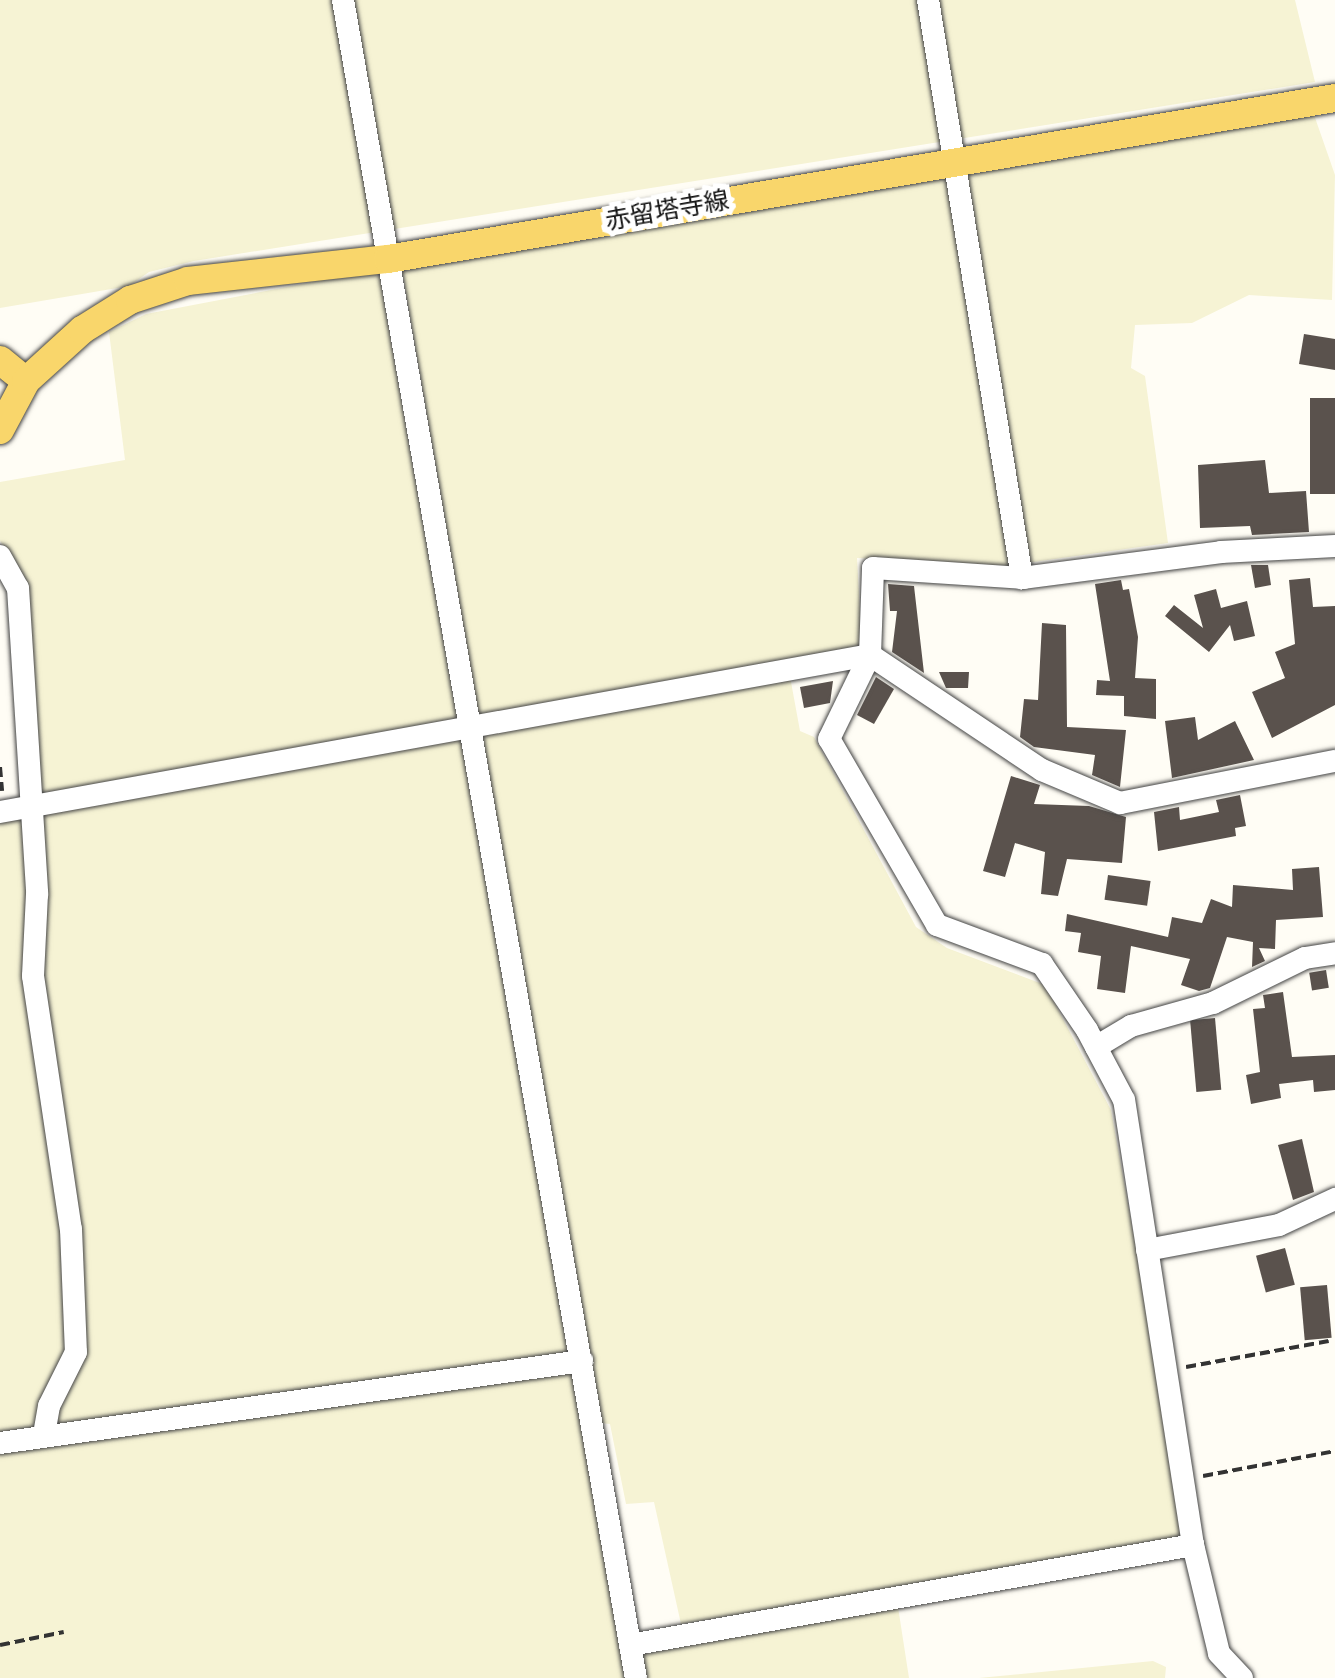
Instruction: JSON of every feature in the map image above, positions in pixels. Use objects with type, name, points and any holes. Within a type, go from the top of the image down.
[{"type":"main road","name":"赤留塔寺線","points":[[0,430],[26,381],[82,330],[150,293],[188,281],[388,259],[957,158],[1335,98]]},
{"type":"main road","points":[[0,360],[26,381]]},
{"type":"street","points":[[343,0],[636,1678]]},
{"type":"street","points":[[928,0],[957,158],[1022,578]]},
{"type":"street","points":[[1242,1678],[1219,1653],[1193,1545],[1124,1100],[1096,1046],[1042,964],[937,925],[903,875],[830,739],[870,654],[874,568],[1022,578],[1221,552],[1335,546]]},
{"type":"street","points":[[0,556],[18,588],[37,894],[33,976],[71,1229],[76,1352],[49,1406],[44,1435]]},
{"type":"street","points":[[2,811],[468,731],[870,654],[1042,770],[1120,803],[1335,760]]},
{"type":"street","points":[[1096,1046],[1131,1026],[1212,1003],[1305,958],[1335,953]]},
{"type":"street","points":[[1148,1250],[1252,1232],[1335,1199]]},
{"type":"street","points":[[0,1443],[582,1360]]},
{"type":"street","points":[[630,1645],[1193,1545]]},
{"type":"path","points":[[0,767],[2,811]]},
{"type":"path","points":[[1166,1370],[1329,1341]]},
{"type":"path","points":[[1183,1479],[1335,1451]]},
{"type":"path","points":[[0,1646],[64,1632]]},
{"type":"shaded area","points":[[0,0],[1295,0],[1315,82],[194,261],[149,272],[129,286],[0,308]]},
{"type":"shaded area","points":[[1312,109],[1335,175],[1332,300],[1249,295],[1192,323],[1135,325],[1131,368],[1145,376],[1168,543],[1006,566],[857,558],[862,646],[787,660],[800,731],[814,737],[916,927],[947,948],[1045,985],[1111,1110],[1189,1540],[681,1624],[654,1502],[626,1504],[610,1424],[600,1423],[402,269]]},
{"type":"shaded area","points":[[370,271],[380,278],[625,1678],[0,1678],[0,818],[35,813],[22,573],[0,541],[0,482],[125,460],[109,332],[146,314]]},
{"type":"shaded area","points":[[898,1607],[909,1678],[643,1678],[639,1655]]},
{"type":"shaded area","points":[[1153,1661],[1166,1667],[1165,1678],[979,1678]]},
{"type":"building","points":[[1304,334],[1335,339],[1335,370],[1299,364]]},
{"type":"building","points":[[1310,398],[1335,398],[1335,494],[1310,494]]},
{"type":"building","points":[[1265,460],[1269,493],[1306,491],[1309,532],[1252,535],[1250,526],[1200,528],[1198,465]]},
{"type":"building","points":[[1251,565],[1268,565],[1271,585],[1255,588]]},
{"type":"building","points":[[1310,578],[1313,607],[1335,606],[1335,705],[1272,738],[1252,692],[1285,678],[1275,652],[1295,644],[1289,580]]},
{"type":"building","points":[[1121,580],[1123,590],[1129,589],[1138,637],[1135,678],[1156,679],[1156,719],[1124,716],[1124,696],[1096,695],[1097,680],[1110,681],[1095,584]]},
{"type":"building","points":[[888,584],[914,586],[924,673],[892,652],[897,611],[890,611]]},
{"type":"building","points":[[1216,589],[1221,608],[1247,601],[1255,636],[1234,641],[1230,625],[1209,652],[1165,616],[1174,605],[1203,628],[1194,595]]},
{"type":"building","points":[[1042,623],[1066,625],[1067,727],[1126,730],[1120,787],[1092,775],[1095,755],[1034,747],[1020,737],[1024,699],[1038,700]]},
{"type":"building","points":[[939,672],[969,672],[968,688],[946,688]]},
{"type":"building","points":[[876,677],[894,689],[874,724],[857,715]]},
{"type":"building","points":[[833,681],[830,703],[804,708],[800,687]]},
{"type":"building","points":[[1195,717],[1198,740],[1235,721],[1254,760],[1172,778],[1165,721]]},
{"type":"building","points":[[1011,776],[1040,785],[1034,804],[1089,806],[1126,817],[1122,863],[1067,859],[1058,896],[1041,894],[1045,852],[1015,843],[1005,877],[983,871]]},
{"type":"building","points":[[1240,795],[1246,826],[1235,828],[1236,836],[1158,851],[1154,812],[1179,807],[1180,820],[1219,812],[1216,800]]},
{"type":"building","points":[[1319,867],[1323,917],[1276,920],[1275,949],[1259,948],[1265,961],[1252,967],[1253,942],[1227,937],[1210,988],[1199,991],[1181,985],[1190,959],[1131,946],[1125,993],[1097,989],[1101,956],[1078,952],[1081,933],[1065,931],[1067,914],[1168,937],[1172,917],[1202,923],[1211,899],[1232,907],[1233,885],[1293,890],[1292,869]]},
{"type":"building","points":[[1108,875],[1151,881],[1147,906],[1105,900]]},
{"type":"building","points":[[1326,970],[1329,988],[1312,990],[1309,973]]},
{"type":"building","points":[[1283,992],[1292,1057],[1335,1055],[1335,1090],[1314,1092],[1313,1080],[1279,1084],[1281,1098],[1251,1104],[1246,1075],[1260,1072],[1253,1009],[1265,1008],[1263,995]]},
{"type":"building","points":[[1215,1018],[1221,1090],[1196,1092],[1190,1020]]},
{"type":"building","points":[[1302,1139],[1314,1192],[1293,1200],[1278,1145]]},
{"type":"building","points":[[1285,1248],[1295,1285],[1266,1292],[1256,1256]]},
{"type":"building","points":[[1327,1285],[1332,1338],[1305,1340],[1300,1287]]}]
